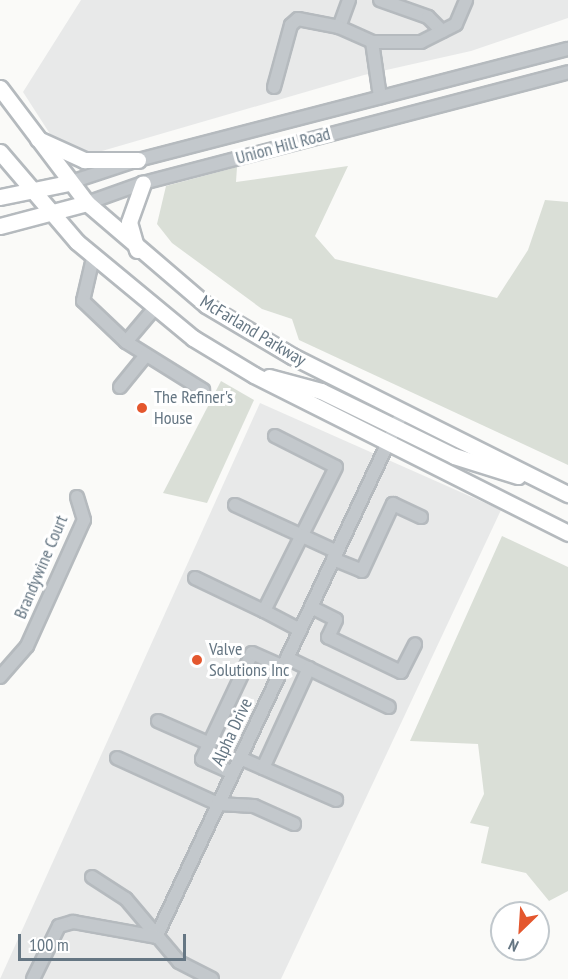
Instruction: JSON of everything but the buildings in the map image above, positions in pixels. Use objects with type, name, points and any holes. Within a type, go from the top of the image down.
[{"type":"main road","name":"McFarland Parkway","points":[[0,88],[31,135],[68,183],[87,203],[138,252],[241,328],[568,494]]},
{"type":"main road","points":[[31,135],[84,160],[138,160]]},
{"type":"main road","name":"McFarland Parkway","points":[[0,152],[51,216],[93,258],[153,310],[254,375],[568,533]]},
{"type":"main road","name":"Union Hill Road","points":[[0,197],[33,194],[68,183]]},
{"type":"main road","points":[[138,252],[129,222],[143,183]]},
{"type":"main road","name":"Union Hill Road","points":[[0,226],[51,216],[87,203]]},
{"type":"main road","points":[[254,375],[321,391],[486,468],[542,481]]},
{"type":"street","points":[[339,27],[350,0]]},
{"type":"street","points":[[380,0],[428,18],[442,31]]},
{"type":"street","points":[[274,87],[291,25],[298,19],[339,27],[372,42],[421,42],[456,24],[466,0]]},
{"type":"street","points":[[372,42],[380,97]]},
{"type":"street","name":"Union Hill Road","points":[[68,183],[138,160],[568,49]]},
{"type":"street","name":"Union Hill Road","points":[[87,203],[143,183],[568,72]]},
{"type":"street","points":[[93,258],[83,302],[126,342],[203,390]]},
{"type":"street","points":[[126,342],[153,310]]},
{"type":"street","points":[[120,387],[146,355]]},
{"type":"street","name":"Alpha Drive","points":[[156,937],[403,411]]},
{"type":"street","points":[[264,612],[336,467],[275,436]]},
{"type":"street","name":"Brandywine Court","points":[[0,676],[27,646],[84,520],[77,497]]},
{"type":"street","points":[[236,505],[302,535],[362,571],[393,504],[421,517]]},
{"type":"street","points":[[195,578],[300,630]]},
{"type":"street","points":[[311,607],[336,620],[328,637],[401,672],[415,644]]},
{"type":"street","points":[[233,773],[202,759],[252,653],[309,668],[389,707]]},
{"type":"street","points":[[263,768],[309,668]]},
{"type":"street","points":[[158,721],[210,744]]},
{"type":"street","points":[[117,758],[218,804],[254,806],[294,824]]},
{"type":"street","points":[[240,758],[336,800]]},
{"type":"street","points":[[92,877],[126,899],[179,962],[212,979]]},
{"type":"street","points":[[33,979],[60,926],[73,922],[156,937]]},
{"type":"shaded area","points":[[81,0],[568,0],[568,18],[471,51],[364,75],[102,151],[74,151],[52,137],[23,92]]},
{"type":"shaded area","points":[[348,166],[315,236],[335,259],[497,298],[528,250],[545,200],[568,202],[568,465],[299,340],[292,319],[262,309],[172,243],[157,224],[166,186],[237,167],[236,182]]},
{"type":"shaded area","points":[[221,381],[254,400],[207,503],[163,493]]},
{"type":"shaded area","points":[[260,403],[501,510],[281,979],[0,979]]},
{"type":"shaded area","points":[[502,536],[568,567],[568,891],[549,901],[526,873],[481,863],[489,827],[470,823],[484,794],[478,744],[410,741]]},
{"type":"place","name":"The Refiner's House","points":[[142,408]]},
{"type":"place","name":"Valve Solutions Inc","points":[[197,660]]}]
